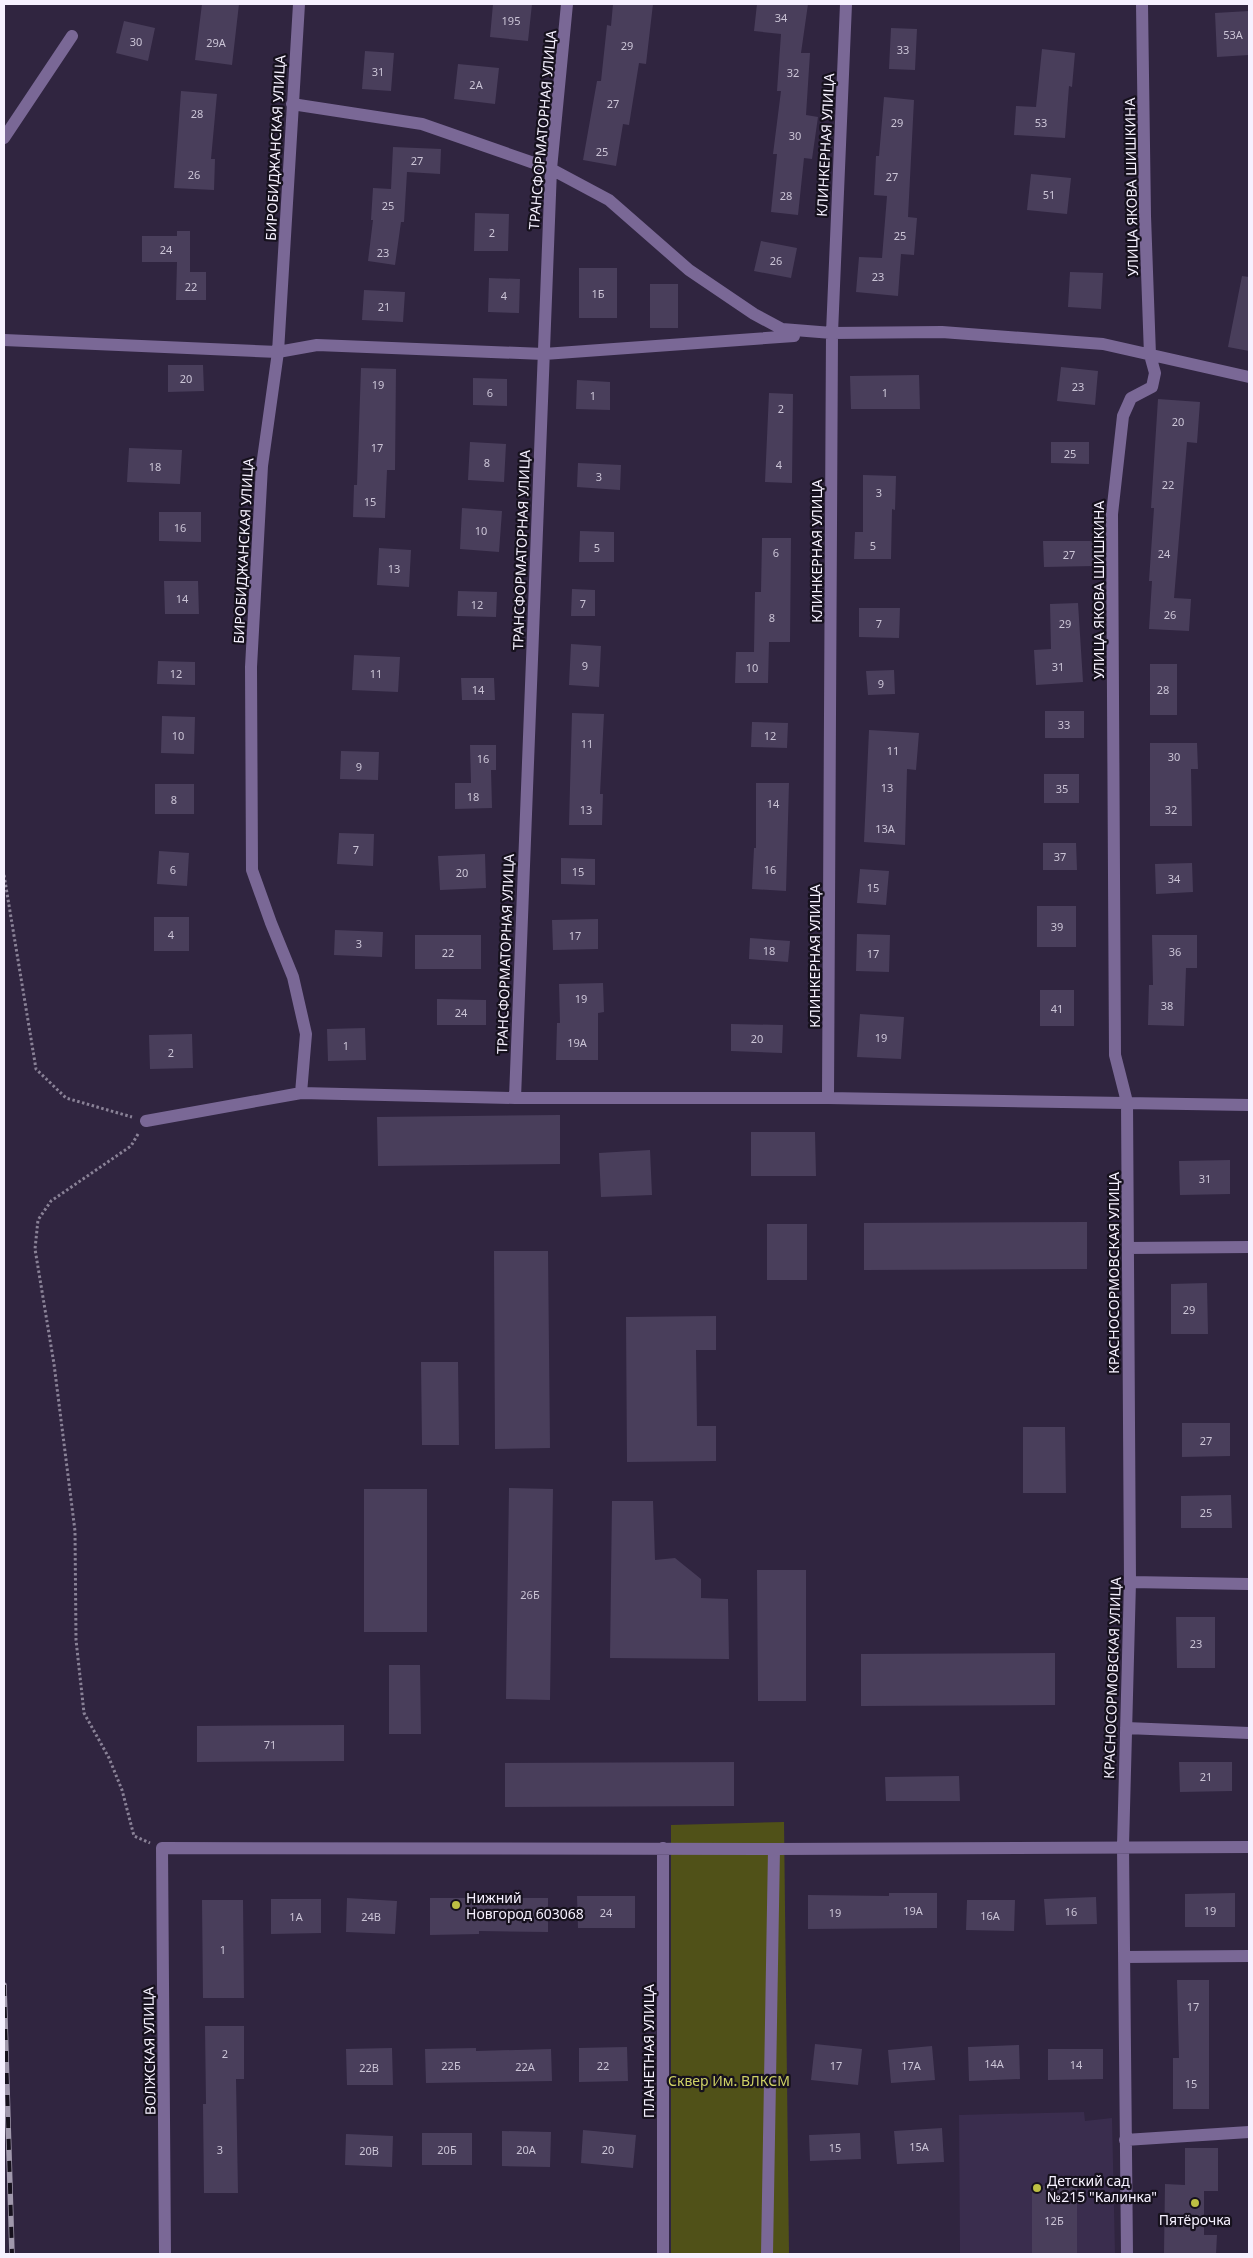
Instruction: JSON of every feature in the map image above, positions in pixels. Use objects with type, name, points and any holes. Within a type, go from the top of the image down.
[{"type":"street","name":"БИРОБИДЖАНСКАЯ УЛИЦА","points":[[300,4],[292,104],[278,352],[262,466],[251,667],[252,870],[295,986],[306,1034],[301,1092]]},
{"type":"street","name":"ТРАНСФОРМАТОРНАЯ УЛИЦА","points":[[515,1098],[551,169],[567,4]]},
{"type":"street","name":"КЛИНКЕРНАЯ УЛИЦА","points":[[828,1098],[832,333],[846,4]]},
{"type":"street","name":"УЛИЦА ЯКОВА ШИШКИНА","points":[[1127,1102],[1115,1055],[1112,514],[1123,416],[1131,398],[1152,387],[1155,373],[1150,355],[1145,216],[1142,4]]},
{"type":"street","points":[[4,138],[72,36]]},
{"type":"street","points":[[292,104],[422,124],[551,169],[609,200],[689,270],[754,314],[782,329],[832,333]]},
{"type":"street","points":[[4,340],[278,352],[317,345],[544,354],[832,333],[951,333],[1103,344],[1249,377]]},
{"type":"street","points":[[146,1121],[301,1092],[515,1098],[828,1098],[1249,1104]]},
{"type":"street","name":"КРАСНОСОРМОВСКАЯ УЛИЦА","points":[[1127,1102],[1130,1582],[1123,1846],[1127,2254]]},
{"type":"street","points":[[1128,1248],[1249,1247]]},
{"type":"street","points":[[1130,1582],[1249,1584]]},
{"type":"street","points":[[1126,1728],[1249,1733]]},
{"type":"street","points":[[162,1848],[774,1849],[1123,1846],[1249,1847]]},
{"type":"street","name":"ВОЛЖСКАЯ УЛИЦА","points":[[162,1848],[165,2254]]},
{"type":"street","name":"ПЛАНЕТНАЯ УЛИЦА","points":[[662,1848],[663,2254]]},
{"type":"street","points":[[767,2254],[774,1849]]},
{"type":"street","points":[[1125,1957],[1249,1956]]},
{"type":"street","points":[[1125,2140],[1249,2132]]},
{"type":"path","points":[[4,875],[36,1069],[66,1098],[146,1121],[131,1146],[51,1201],[38,1220],[35,1249],[54,1364],[75,1531],[76,1640],[84,1713],[109,1758],[122,1790],[134,1836],[162,1848]]},
{"type":"shaded area","name":"Детский сад №215 \"Калинка\"","points":[[1084,2112],[1085,2121],[1112,2118],[1115,2254],[960,2254],[959,2115]]},
{"type":"green space","name":"Сквер Им. ВЛКСМ","points":[[784,1822],[789,2254],[671,2254],[671,1825]]},
{"type":"building","points":[[202,4],[239,4],[232,65],[195,60]]},
{"type":"building","points":[[493,4],[532,4],[528,41],[490,37]]},
{"type":"building","points":[[613,4],[653,4],[646,64],[639,63],[629,125],[623,124],[616,166],[583,160],[597,81],[601,81],[607,25],[611,26]]},
{"type":"building","points":[[757,4],[808,4],[801,53],[810,53],[806,115],[818,117],[812,159],[804,158],[798,215],[771,212],[777,154],[773,154],[781,91],[777,91],[781,34],[754,31]]},
{"type":"building","points":[[1249,11],[1249,55],[1217,57],[1215,13]]},
{"type":"building","points":[[124,21],[155,28],[148,61],[116,53]]},
{"type":"building","points":[[891,28],[917,29],[915,70],[889,69]]},
{"type":"building","points":[[1042,49],[1075,53],[1072,87],[1069,86],[1065,138],[1014,135],[1016,106],[1036,107]]},
{"type":"building","points":[[365,51],[394,53],[391,91],[362,89]]},
{"type":"building","points":[[458,64],[499,68],[495,104],[454,99]]},
{"type":"building","points":[[181,91],[217,94],[211,159],[215,159],[214,190],[174,188]]},
{"type":"building","points":[[884,97],[914,100],[908,217],[917,218],[914,255],[901,254],[898,296],[856,292],[859,257],[882,258],[887,196],[874,195],[876,156],[879,156]]},
{"type":"building","points":[[393,147],[441,149],[440,174],[407,172],[404,222],[401,222],[395,265],[368,261],[373,220],[371,220],[373,188],[391,189]]},
{"type":"building","points":[[1031,174],[1071,178],[1067,214],[1027,210]]},
{"type":"building","points":[[475,213],[509,214],[508,251],[474,251]]},
{"type":"building","points":[[177,231],[190,231],[190,272],[206,272],[206,300],[176,300],[177,262],[142,262],[142,236],[177,236]]},
{"type":"building","points":[[761,241],[797,248],[791,278],[754,271]]},
{"type":"building","points":[[579,268],[617,268],[617,318],[579,318]]},
{"type":"building","points":[[1070,272],[1103,273],[1101,309],[1068,307]]},
{"type":"building","points":[[1242,276],[1249,277],[1249,351],[1228,347]]},
{"type":"building","points":[[489,278],[520,279],[519,313],[488,312]]},
{"type":"building","points":[[650,284],[678,284],[678,328],[650,328]]},
{"type":"building","points":[[364,290],[405,292],[403,322],[362,320]]},
{"type":"building","points":[[168,365],[203,365],[204,391],[168,392]]},
{"type":"building","points":[[1061,367],[1098,371],[1095,405],[1057,401]]},
{"type":"building","points":[[361,368],[396,369],[395,470],[387,470],[385,518],[353,517],[354,485],[357,485]]},
{"type":"building","points":[[919,375],[920,409],[851,409],[850,376]]},
{"type":"building","points":[[473,378],[507,379],[507,406],[473,405]]},
{"type":"building","points":[[577,380],[610,382],[610,410],[576,409]]},
{"type":"building","points":[[769,393],[793,394],[792,483],[765,482]]},
{"type":"building","points":[[1158,399],[1200,402],[1197,443],[1187,442],[1174,598],[1191,599],[1189,631],[1149,629],[1152,581],[1149,581],[1154,508],[1151,508]]},
{"type":"building","points":[[470,442],[506,444],[504,482],[468,480]]},
{"type":"building","points":[[1051,442],[1089,442],[1089,464],[1051,463]]},
{"type":"building","points":[[129,448],[182,450],[180,484],[127,482]]},
{"type":"building","points":[[578,463],[621,465],[620,490],[577,487]]},
{"type":"building","points":[[863,475],[896,476],[895,510],[892,509],[891,559],[854,559],[855,532],[863,532]]},
{"type":"building","points":[[462,508],[502,511],[499,552],[460,549]]},
{"type":"building","points":[[159,512],[201,512],[201,542],[159,541]]},
{"type":"building","points":[[580,531],[614,532],[614,562],[579,562]]},
{"type":"building","points":[[762,538],[791,538],[790,642],[769,642],[768,683],[735,683],[736,652],[754,652],[755,592],[761,592]]},
{"type":"building","points":[[1043,541],[1094,541],[1094,566],[1044,567]]},
{"type":"building","points":[[379,548],[411,550],[409,587],[377,585]]},
{"type":"building","points":[[164,581],[198,581],[199,614],[165,614]]},
{"type":"building","points":[[572,589],[595,590],[595,616],[571,616]]},
{"type":"building","points":[[458,591],[497,592],[496,617],[457,616]]},
{"type":"building","points":[[1078,603],[1083,682],[1036,685],[1034,650],[1051,649],[1050,604]]},
{"type":"building","points":[[859,608],[900,608],[899,638],[859,637]]},
{"type":"building","points":[[571,644],[601,646],[599,687],[569,685]]},
{"type":"building","points":[[354,655],[400,657],[398,692],[352,690]]},
{"type":"building","points":[[158,661],[195,662],[195,685],[157,684]]},
{"type":"building","points":[[1150,664],[1177,664],[1177,715],[1150,715]]},
{"type":"building","points":[[894,670],[895,694],[868,695],[866,671]]},
{"type":"building","points":[[461,678],[494,678],[495,700],[462,700]]},
{"type":"building","points":[[1045,711],[1084,711],[1084,738],[1045,738]]},
{"type":"building","points":[[572,713],[604,714],[600,794],[603,794],[602,825],[569,825]]},
{"type":"building","points":[[162,716],[195,717],[194,754],[161,753]]},
{"type":"building","points":[[752,722],[788,723],[787,748],[751,747]]},
{"type":"building","points":[[869,730],[919,733],[916,770],[907,769],[905,845],[864,842]]},
{"type":"building","points":[[1150,743],[1197,743],[1198,769],[1191,769],[1192,826],[1150,826]]},
{"type":"building","points":[[470,745],[496,745],[496,770],[491,770],[492,808],[455,809],[455,783],[471,783]]},
{"type":"building","points":[[341,751],[379,752],[378,780],[340,779]]},
{"type":"building","points":[[1044,774],[1079,774],[1079,803],[1044,803]]},
{"type":"building","points":[[756,783],[789,783],[786,891],[752,889],[754,848],[756,848]]},
{"type":"building","points":[[155,784],[194,784],[194,814],[155,814]]},
{"type":"building","points":[[339,833],[374,834],[373,866],[337,864]]},
{"type":"building","points":[[1043,843],[1076,843],[1077,870],[1043,870]]},
{"type":"building","points":[[159,851],[189,853],[187,886],[157,884]]},
{"type":"building","points":[[485,854],[486,888],[440,890],[438,856]]},
{"type":"building","points":[[561,858],[595,859],[595,885],[561,884]]},
{"type":"building","points":[[1192,863],[1193,892],[1156,894],[1155,864]]},
{"type":"building","points":[[860,869],[889,871],[886,905],[857,903]]},
{"type":"building","points":[[1037,906],[1076,906],[1076,947],[1037,947]]},
{"type":"building","points":[[154,917],[189,917],[189,951],[154,951]]},
{"type":"building","points":[[598,919],[598,949],[553,950],[552,920]]},
{"type":"building","points":[[335,930],[383,932],[382,957],[334,955]]},
{"type":"building","points":[[857,934],[890,935],[889,972],[856,971]]},
{"type":"building","points":[[415,935],[481,935],[481,969],[415,969]]},
{"type":"building","points":[[1152,935],[1197,935],[1197,968],[1186,968],[1184,1026],[1148,1025],[1149,985],[1153,985]]},
{"type":"building","points":[[750,938],[790,941],[788,962],[749,959]]},
{"type":"building","points":[[603,983],[604,1012],[598,1013],[598,1060],[556,1060],[557,1023],[560,1023],[559,984]]},
{"type":"building","points":[[1040,990],[1074,990],[1074,1026],[1040,1026]]},
{"type":"building","points":[[437,999],[486,1000],[486,1025],[437,1025]]},
{"type":"building","points":[[860,1014],[904,1017],[901,1059],[857,1057]]},
{"type":"building","points":[[731,1024],[783,1025],[782,1053],[731,1051]]},
{"type":"building","points":[[365,1028],[366,1060],[328,1061],[327,1029]]},
{"type":"building","points":[[192,1034],[193,1068],[150,1069],[149,1035]]},
{"type":"building","points":[[560,1115],[560,1164],[378,1166],[377,1117]]},
{"type":"building","points":[[751,1132],[815,1132],[816,1176],[751,1176]]},
{"type":"building","points":[[650,1150],[652,1195],[601,1197],[599,1153]]},
{"type":"building","points":[[1230,1160],[1230,1194],[1180,1195],[1179,1161]]},
{"type":"building","points":[[1087,1222],[1087,1269],[864,1270],[864,1223]]},
{"type":"building","points":[[767,1224],[807,1224],[807,1280],[767,1280]]},
{"type":"building","points":[[494,1251],[548,1251],[550,1448],[495,1449]]},
{"type":"building","points":[[1207,1283],[1208,1334],[1171,1334],[1171,1284]]},
{"type":"building","points":[[716,1316],[716,1350],[696,1350],[697,1426],[716,1426],[716,1461],[627,1462],[626,1317]]},
{"type":"building","points":[[421,1362],[458,1362],[459,1445],[422,1445]]},
{"type":"building","points":[[1182,1423],[1230,1423],[1230,1456],[1182,1457]]},
{"type":"building","points":[[1023,1427],[1065,1427],[1066,1493],[1023,1493]]},
{"type":"building","points":[[509,1488],[553,1489],[550,1700],[506,1699]]},
{"type":"building","points":[[364,1489],[427,1489],[427,1632],[364,1632]]},
{"type":"building","points":[[1231,1495],[1232,1528],[1181,1528],[1181,1496]]},
{"type":"building","points":[[612,1501],[653,1501],[655,1560],[675,1558],[701,1579],[701,1598],[728,1599],[729,1659],[610,1658]]},
{"type":"building","points":[[757,1570],[806,1570],[806,1701],[758,1701]]},
{"type":"building","points":[[1176,1617],[1215,1617],[1215,1668],[1177,1668]]},
{"type":"building","points":[[1055,1653],[1055,1705],[861,1706],[861,1654]]},
{"type":"building","points":[[389,1665],[420,1665],[421,1734],[389,1734]]},
{"type":"building","points":[[344,1725],[344,1761],[197,1762],[197,1726]]},
{"type":"building","points":[[734,1762],[734,1806],[505,1807],[505,1763]]},
{"type":"building","points":[[1179,1762],[1232,1762],[1232,1791],[1180,1792]]},
{"type":"building","points":[[959,1776],[960,1801],[886,1801],[885,1777]]},
{"type":"building","points":[[889,1893],[937,1893],[937,1928],[808,1929],[808,1895],[889,1896]]},
{"type":"building","points":[[1235,1893],[1235,1927],[1185,1927],[1185,1894]]},
{"type":"building","points":[[577,1896],[635,1896],[635,1928],[578,1928]]},
{"type":"building","points":[[1096,1897],[1097,1924],[1046,1925],[1044,1899]]},
{"type":"building","points":[[347,1898],[397,1901],[395,1934],[346,1932]]},
{"type":"building","points":[[430,1898],[548,1898],[548,1932],[479,1931],[479,1934],[430,1935]]},
{"type":"building","points":[[271,1899],[321,1899],[321,1933],[271,1934]]},
{"type":"building","points":[[202,1900],[243,1900],[244,1998],[203,1998]]},
{"type":"building","points":[[967,1900],[1015,1900],[1014,1931],[966,1930]]},
{"type":"building","points":[[1177,1980],[1209,1980],[1209,2109],[1173,2109],[1173,2058],[1179,2058]]},
{"type":"building","points":[[205,2026],[244,2026],[244,2079],[236,2079],[238,2193],[204,2193],[203,2104],[206,2104]]},
{"type":"building","points":[[815,2044],[862,2049],[858,2085],[811,2080]]},
{"type":"building","points":[[1019,2045],[1020,2079],[969,2081],[968,2047]]},
{"type":"building","points":[[932,2046],[935,2080],[891,2083],[888,2050]]},
{"type":"building","points":[[627,2047],[628,2081],[579,2082],[579,2048]]},
{"type":"building","points":[[392,2048],[393,2085],[347,2085],[346,2049]]},
{"type":"building","points":[[476,2048],[476,2051],[551,2049],[552,2081],[426,2083],[425,2049]]},
{"type":"building","points":[[1048,2049],[1103,2049],[1103,2079],[1048,2080]]},
{"type":"building","points":[[942,2128],[944,2162],[897,2164],[894,2131]]},
{"type":"building","points":[[583,2130],[636,2135],[633,2168],[581,2163]]},
{"type":"building","points":[[502,2131],[551,2132],[550,2167],[502,2166]]},
{"type":"building","points":[[422,2133],[472,2133],[472,2165],[422,2165]]},
{"type":"building","points":[[860,2133],[861,2159],[810,2161],[809,2135]]},
{"type":"building","points":[[346,2134],[393,2136],[392,2167],[345,2165]]},
{"type":"building","points":[[1185,2148],[1218,2148],[1218,2191],[1204,2191],[1204,2235],[1217,2235],[1216,2254],[1164,2254],[1165,2184],[1185,2185]]},
{"type":"building","points":[[1032,2186],[1077,2186],[1077,2254],[1032,2254]]},
{"type":"railway","points":[[4,1985],[12,2254]]},
{"type":"place","name":"Нижний Новгород 603068","points":[[456,1905]]},
{"type":"place","name":"Детский сад №215 \"Калинка\"","points":[[1037,2188]]},
{"type":"place","name":"Пятёрочка","points":[[1195,2203]]}]
